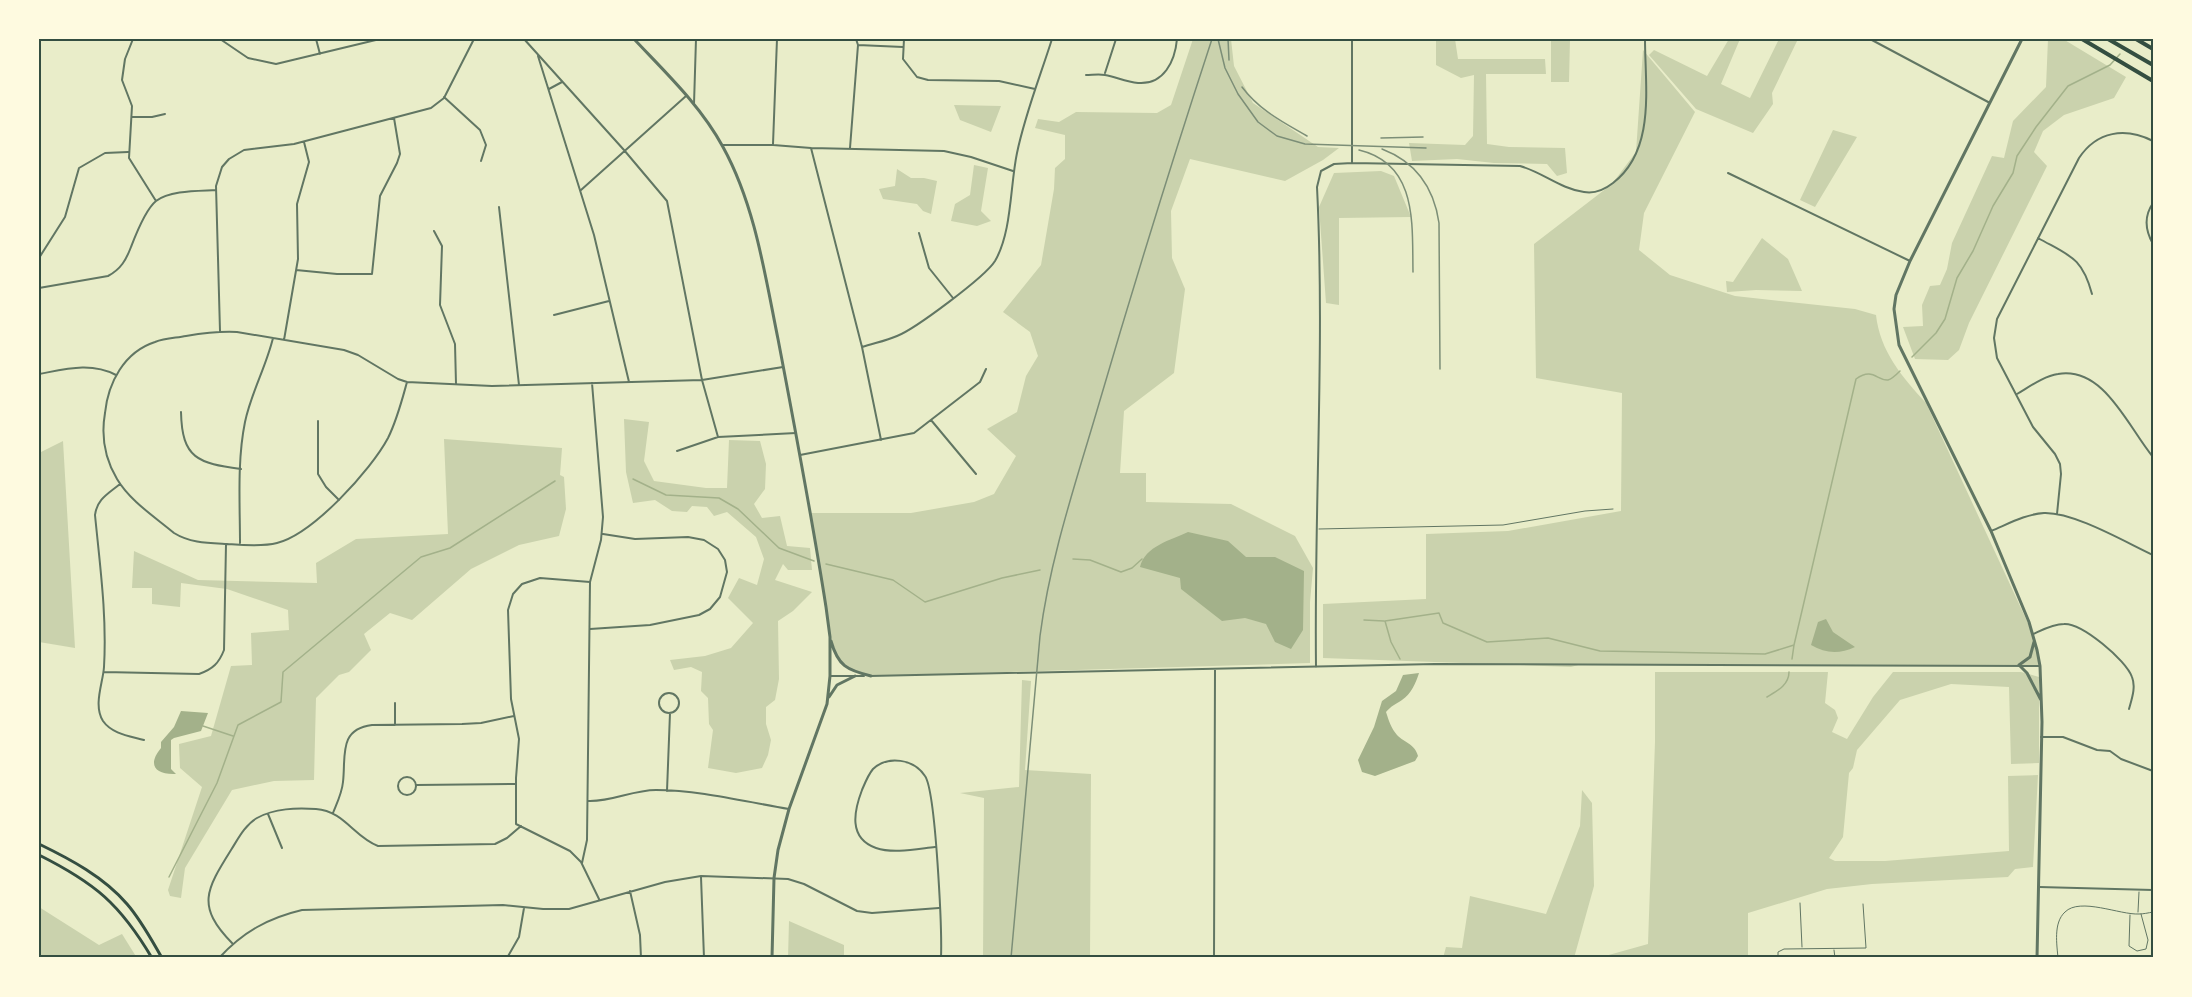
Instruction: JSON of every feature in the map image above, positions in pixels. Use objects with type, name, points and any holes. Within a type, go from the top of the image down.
[{"type":"highway","points":[[2082,39],[2153,81]]},
{"type":"highway","points":[[2108,39],[2153,65]]},
{"type":"highway","points":[[2136,39],[2153,49]]},
{"type":"main road","points":[[39,844],[67,858],[102,881],[126,902],[145,927],[162,958]]},
{"type":"main road","points":[[39,855],[89,883],[112,902],[128,920],[152,958]]},
{"type":"street","points":[[133,39],[125,59],[122,80],[132,106],[129,152],[132,165],[156,201]]},
{"type":"street","points":[[220,39],[242,55],[262,62],[283,63],[380,39]]},
{"type":"street","points":[[316,39],[320,54]]},
{"type":"street","points":[[220,331],[216,190],[222,167],[244,150],[304,141],[431,108],[444,97],[474,39]]},
{"type":"street","points":[[524,39],[667,201],[702,380],[718,437]]},
{"type":"street","points":[[634,39],[694,104],[722,145],[737,175],[752,223],[783,367],[834,653],[842,664],[854,671],[871,676]]},
{"type":"street","points":[[694,104],[696,39]]},
{"type":"street","points":[[773,145],[777,39]]},
{"type":"street","points":[[850,148],[858,45],[856,39]]},
{"type":"street","points":[[904,39],[903,59],[917,76],[928,80],[999,81],[1035,89]]},
{"type":"street","points":[[862,347],[899,336],[953,298],[990,268],[1004,239],[1023,127],[1052,39]]},
{"type":"street","points":[[1105,75],[1116,39]]},
{"type":"street","points":[[1086,75],[1105,75],[1125,81],[1149,82],[1169,69],[1175,56],[1177,39]]},
{"type":"street","points":[[1352,39],[1352,164]]},
{"type":"street","points":[[1316,667],[1320,383],[1317,187],[1321,171],[1334,164],[1520,166],[1540,173],[1573,190],[1585,193],[1605,189],[1623,175],[1631,165],[1642,136],[1645,39]]},
{"type":"street","points":[[1870,39],[1990,103]]},
{"type":"street","points":[[2022,39],[1910,261],[1896,295],[1894,309],[1899,345],[1991,531],[2033,634],[2040,666],[2041,701],[2037,958]]},
{"type":"street","points":[[858,45],[903,47]]},
{"type":"street","points":[[537,54],[594,235],[629,382]]},
{"type":"street","points":[[549,89],[562,82]]},
{"type":"street","points":[[581,190],[686,96]]},
{"type":"street","points":[[444,97],[480,130],[486,145],[481,161]]},
{"type":"street","points":[[132,117],[152,117],[165,114]]},
{"type":"street","points":[[296,270],[337,274],[372,274],[380,196],[400,154],[394,118]]},
{"type":"street","points":[[2057,514],[2060,465],[2055,454],[2033,427],[1997,358],[1994,338],[1997,319],[2079,158],[2089,145],[2102,136],[2122,132],[2144,136],[2153,141]]},
{"type":"street","points":[[284,340],[296,270],[297,204],[309,162],[304,141]]},
{"type":"street","points":[[722,145],[944,151],[1014,171]]},
{"type":"street","points":[[812,148],[862,347],[881,440]]},
{"type":"street","points":[[39,258],[66,216],[80,168],[105,153],[129,152]]},
{"type":"street","points":[[1728,173],[1910,261]]},
{"type":"street","points":[[39,288],[97,279],[115,272],[126,261],[142,221],[156,201],[182,192],[216,190]]},
{"type":"street","points":[[2153,203],[2148,211],[2146,226],[2153,244]]},
{"type":"street","points":[[499,207],[519,385]]},
{"type":"street","points":[[434,231],[442,246],[440,305],[455,344],[456,384]]},
{"type":"street","points":[[919,233],[929,268],[953,298]]},
{"type":"street","points":[[2038,238],[2079,262],[2088,277],[2092,294]]},
{"type":"street","points":[[554,315],[609,302]]},
{"type":"street","points":[[407,382],[387,441],[339,500],[295,535],[273,544],[226,544],[182,538],[125,491],[109,462],[103,431],[107,396],[116,375],[134,354],[156,341],[220,331],[273,338],[358,355],[407,382],[519,385],[702,380],[783,367]]},
{"type":"street","points":[[240,544],[241,469],[245,421],[273,338]]},
{"type":"street","points":[[39,374],[92,366],[116,375]]},
{"type":"street","points":[[800,455],[914,433],[980,382],[986,369]]},
{"type":"street","points":[[2016,394],[2055,374],[2075,372],[2094,382],[2117,405],[2153,456]]},
{"type":"street","points":[[582,863],[587,840],[590,582],[602,534],[603,517],[592,383]]},
{"type":"street","points":[[182,412],[183,434],[193,454],[212,465],[241,469]]},
{"type":"street","points":[[931,420],[976,474]]},
{"type":"street","points":[[318,421],[318,474],[326,487],[339,500]]},
{"type":"street","points":[[676,451],[718,437],[796,433]]},
{"type":"street","points":[[120,484],[100,499],[95,515],[105,613],[104,672],[98,701],[102,720],[115,732],[144,740]]},
{"type":"street","points":[[1991,531],[2032,515],[2057,514],[2073,518],[2153,555]]},
{"type":"street","points":[[590,629],[650,625],[699,615],[710,609],[720,597],[727,572],[725,560],[718,549],[704,540],[688,537],[635,539],[602,534]]},
{"type":"street","points":[[104,672],[199,674],[211,669],[224,650],[226,544]]},
{"type":"street","points":[[590,582],[540,578],[522,584],[513,594],[508,610],[511,699],[519,739],[516,824],[570,851],[582,863],[599,899]]},
{"type":"street","points":[[2033,634],[2066,623],[2083,629],[2123,662],[2128,669],[2132,676],[2133,688],[2129,709]]},
{"type":"street","points":[[826,704],[830,676],[830,637]]},
{"type":"street","points":[[2019,666],[2030,657],[2034,639]]},
{"type":"street","points":[[830,676],[1491,663],[2040,666]]},
{"type":"street","points":[[2019,666],[2027,673],[2041,701]]},
{"type":"street","points":[[1214,958],[1215,670]]},
{"type":"street","points":[[772,958],[774,878],[778,850],[789,809],[833,688],[842,681],[855,676]]},
{"type":"street","points":[[669,693],[675,695],[679,704],[676,710],[670,713],[662,709],[659,703],[661,697],[669,693]]},
{"type":"street","points":[[395,703],[395,725]]},
{"type":"street","points":[[667,791],[670,713]]},
{"type":"street","points":[[333,813],[342,791],[344,750],[348,739],[356,731],[366,726],[481,723],[514,716]]},
{"type":"street","points":[[2041,737],[2062,737],[2097,750],[2110,750],[2121,759],[2153,771]]},
{"type":"street","points":[[935,848],[887,850],[870,845],[859,834],[854,821],[856,806],[869,774],[879,764],[895,760],[910,763],[927,778],[931,793],[935,848],[939,908],[941,958]]},
{"type":"street","points":[[406,777],[412,778],[416,785],[415,790],[410,794],[401,793],[398,788],[401,779],[406,777]]},
{"type":"street","points":[[416,785],[516,784]]},
{"type":"street","points":[[588,801],[603,802],[630,793],[667,791],[789,809]]},
{"type":"street","points":[[232,944],[218,929],[210,913],[211,887],[214,877],[242,832],[254,820],[268,814],[290,808],[317,809],[333,813],[347,822],[364,839],[378,846],[495,844],[507,838],[521,826]]},
{"type":"street","points":[[268,814],[282,848]]},
{"type":"street","points":[[701,876],[704,958]]},
{"type":"street","points":[[219,958],[232,944],[253,928],[273,918],[312,909],[503,904],[549,910],[569,909],[665,882],[701,876],[774,878],[804,884],[857,911],[872,913],[939,908]]},
{"type":"street","points":[[2038,887],[2153,890]]},
{"type":"street","points":[[630,891],[640,935],[641,958]]},
{"type":"street","points":[[507,958],[519,937],[525,907]]},
{"type":"lane","points":[[1317,529],[1503,525],[1585,511],[1613,509]]},
{"type":"lane","points":[[2138,915],[2139,890]]},
{"type":"lane","points":[[1800,903],[1802,949]]},
{"type":"lane","points":[[1778,958],[1778,952],[1784,949],[1866,948],[1863,904]]},
{"type":"lane","points":[[2058,958],[2056,935],[2064,912],[2076,907],[2104,908],[2138,915],[2153,912]]},
{"type":"lane","points":[[2130,913],[2129,946],[2134,951],[2143,950],[2147,946],[2141,914]]},
{"type":"lane","points":[[1834,949],[1834,958]]},
{"type":"shaded area","points":[[1193,39],[1231,39],[1234,66],[1253,103],[1318,147],[1339,148],[1323,160],[1285,181],[1190,159],[1171,211],[1172,258],[1185,289],[1174,373],[1124,411],[1120,473],[1146,473],[1146,502],[1231,504],[1295,536],[1313,568],[1310,602],[1310,663],[871,676],[842,665],[830,637],[810,513],[911,513],[974,502],[994,494],[1016,456],[987,429],[1017,412],[1026,376],[1038,356],[1030,332],[1003,312],[1041,265],[1054,189],[1055,168],[1065,159],[1065,135],[1035,128],[1038,119],[1059,122],[1076,112],[1157,113],[1171,105]]},
{"type":"shaded area","points":[[1436,39],[1455,39],[1458,59],[1545,59],[1546,74],[1486,74],[1487,144],[1509,147],[1565,148],[1567,173],[1557,176],[1547,164],[1494,163],[1457,159],[1412,161],[1409,143],[1465,145],[1473,136],[1474,75],[1461,78],[1436,65]]},
{"type":"shaded area","points":[[1551,39],[1570,39],[1569,82],[1551,82]]},
{"type":"shaded area","points":[[1729,39],[1740,39],[1721,84],[1750,98],[1779,39],[1798,39],[1772,93],[1773,104],[1753,133],[1696,109],[1649,55],[1654,50],[1707,76]]},
{"type":"shaded area","points":[[2048,39],[2063,39],[2126,77],[2114,98],[2064,115],[2043,131],[2034,152],[2047,166],[1969,323],[1959,350],[1948,360],[1915,359],[1903,327],[1923,326],[1922,305],[1930,286],[1940,285],[1947,269],[1952,243],[1992,156],[2004,158],[2013,121],[2046,87]]},
{"type":"shaded area","points":[[1643,50],[1695,112],[1644,213],[1639,250],[1670,275],[1735,296],[1855,309],[1876,315],[1887,352],[1926,403],[2033,634],[2040,666],[1582,664],[1571,667],[1323,658],[1323,604],[1426,599],[1426,534],[1508,531],[1621,511],[1622,393],[1536,378],[1534,244],[1612,184],[1636,152]]},
{"type":"shaded area","points":[[954,105],[1001,106],[991,132],[960,120]]},
{"type":"shaded area","points":[[1833,130],[1857,137],[1815,207],[1800,200]]},
{"type":"shaded area","points":[[974,165],[988,168],[981,211],[991,221],[977,226],[951,221],[955,204],[970,195]]},
{"type":"shaded area","points":[[897,169],[911,178],[937,181],[931,214],[923,211],[917,204],[883,199],[879,189],[895,186]]},
{"type":"shaded area","points":[[1381,171],[1394,176],[1411,217],[1339,218],[1339,305],[1326,303],[1319,207],[1334,173]]},
{"type":"shaded area","points":[[1762,238],[1788,259],[1802,291],[1727,292],[1726,281],[1733,282]]},
{"type":"shaded area","points":[[624,419],[649,422],[644,461],[654,481],[706,488],[727,488],[729,440],[760,441],[766,464],[765,489],[754,504],[762,518],[780,516],[787,546],[810,548],[812,570],[788,570],[783,564],[775,580],[812,592],[793,611],[778,621],[779,679],[775,700],[766,707],[766,724],[771,740],[762,768],[736,773],[708,768],[713,730],[709,724],[708,698],[701,691],[702,672],[691,667],[674,670],[670,660],[705,656],[731,648],[753,623],[728,598],[739,578],[757,585],[764,559],[756,537],[727,512],[714,516],[707,507],[692,506],[687,512],[672,511],[655,500],[633,503],[626,472]]},
{"type":"shaded area","points":[[444,439],[562,448],[560,475],[564,477],[566,509],[559,536],[519,545],[471,569],[412,620],[390,613],[364,634],[371,650],[349,672],[339,675],[316,698],[314,780],[274,781],[232,790],[185,868],[181,898],[170,896],[168,890],[202,787],[180,768],[179,744],[211,736],[231,666],[252,665],[251,633],[289,630],[288,610],[227,589],[181,583],[180,607],[152,604],[152,588],[132,588],[134,551],[198,580],[317,583],[316,563],[356,539],[448,534]]},
{"type":"shaded area","points":[[63,441],[75,648],[39,642],[39,453]]},
{"type":"shaded area","points":[[1188,532],[1228,541],[1246,557],[1275,557],[1304,571],[1303,630],[1291,649],[1275,642],[1266,624],[1245,618],[1222,621],[1181,589],[1180,578],[1140,567],[1147,554],[1153,549]]},
{"type":"shaded area","points":[[1826,619],[1833,632],[1855,647],[1833,652],[1811,645],[1818,622]]},
{"type":"shaded area","points":[[1655,672],[1828,672],[1825,703],[1835,710],[1838,718],[1832,732],[1847,739],[1873,697],[1893,672],[2021,672],[2039,677],[2039,763],[2011,764],[2009,687],[1951,684],[1900,700],[1857,750],[1853,768],[1849,773],[1843,837],[1829,858],[1835,861],[1885,861],[2009,851],[2008,776],[2038,775],[2033,867],[2015,869],[2008,877],[1872,884],[1827,889],[1748,913],[1748,958],[1598,958],[1648,944],[1655,742]]},
{"type":"shaded area","points":[[1419,673],[1408,695],[1386,712],[1395,732],[1412,746],[1418,756],[1415,761],[1375,776],[1362,772],[1358,760],[1374,727],[1382,701],[1396,691],[1403,675]]},
{"type":"shaded area","points":[[1022,680],[1031,681],[1025,770],[1091,774],[1090,958],[983,958],[984,798],[960,793],[1019,787]]},
{"type":"shaded area","points":[[181,711],[208,713],[201,731],[171,740],[171,769],[176,774],[163,773],[155,768],[154,759],[161,748],[161,742],[174,727]]},
{"type":"shaded area","points":[[1582,790],[1592,803],[1594,886],[1574,958],[1443,958],[1446,947],[1462,948],[1470,896],[1546,914],[1580,826]]},
{"type":"shaded area","points":[[39,907],[99,945],[122,934],[137,958],[39,958]]},
{"type":"shaded area","points":[[789,921],[844,945],[844,958],[788,958]]},
{"type":"waterway","points":[[1912,357],[1936,333],[1945,319],[1957,278],[1973,251],[1993,206],[2013,173],[2017,156],[2036,127],[2068,86],[2110,65],[2120,54]]},
{"type":"waterway","points":[[1792,659],[1856,379],[1871,374],[1888,380],[1900,371]]},
{"type":"waterway","points":[[633,479],[666,495],[719,498],[738,509],[779,548],[814,561]]},
{"type":"waterway","points":[[169,877],[217,783],[238,725],[281,702],[283,672],[421,557],[450,548],[555,481]]},
{"type":"waterway","points":[[1073,559],[1090,560],[1121,572],[1132,568],[1142,559]]},
{"type":"waterway","points":[[826,564],[893,580],[925,602],[1002,578],[1040,570]]},
{"type":"waterway","points":[[1400,659],[1391,642],[1385,621],[1439,613],[1443,623],[1487,642],[1548,638],[1600,651],[1765,654],[1794,645]]},
{"type":"waterway","points":[[1364,620],[1384,621]]},
{"type":"waterway","points":[[1767,697],[1785,684],[1789,672]]},
{"type":"waterway","points":[[203,726],[233,736]]},
{"type":"railway","points":[[1011,958],[1040,636],[1050,578],[1125,315],[1212,39]]},
{"type":"railway","points":[[1218,39],[1225,68],[1238,94],[1258,122],[1277,136],[1305,144],[1426,148]]},
{"type":"railway","points":[[1228,39],[1229,60]]},
{"type":"railway","points":[[1242,87],[1264,109],[1307,136]]},
{"type":"railway","points":[[1381,138],[1423,137]]},
{"type":"railway","points":[[1382,149],[1394,154],[1414,169],[1428,188],[1437,210],[1440,369]]},
{"type":"railway","points":[[1359,150],[1378,157],[1392,168],[1402,182],[1411,216],[1413,272]]}]
